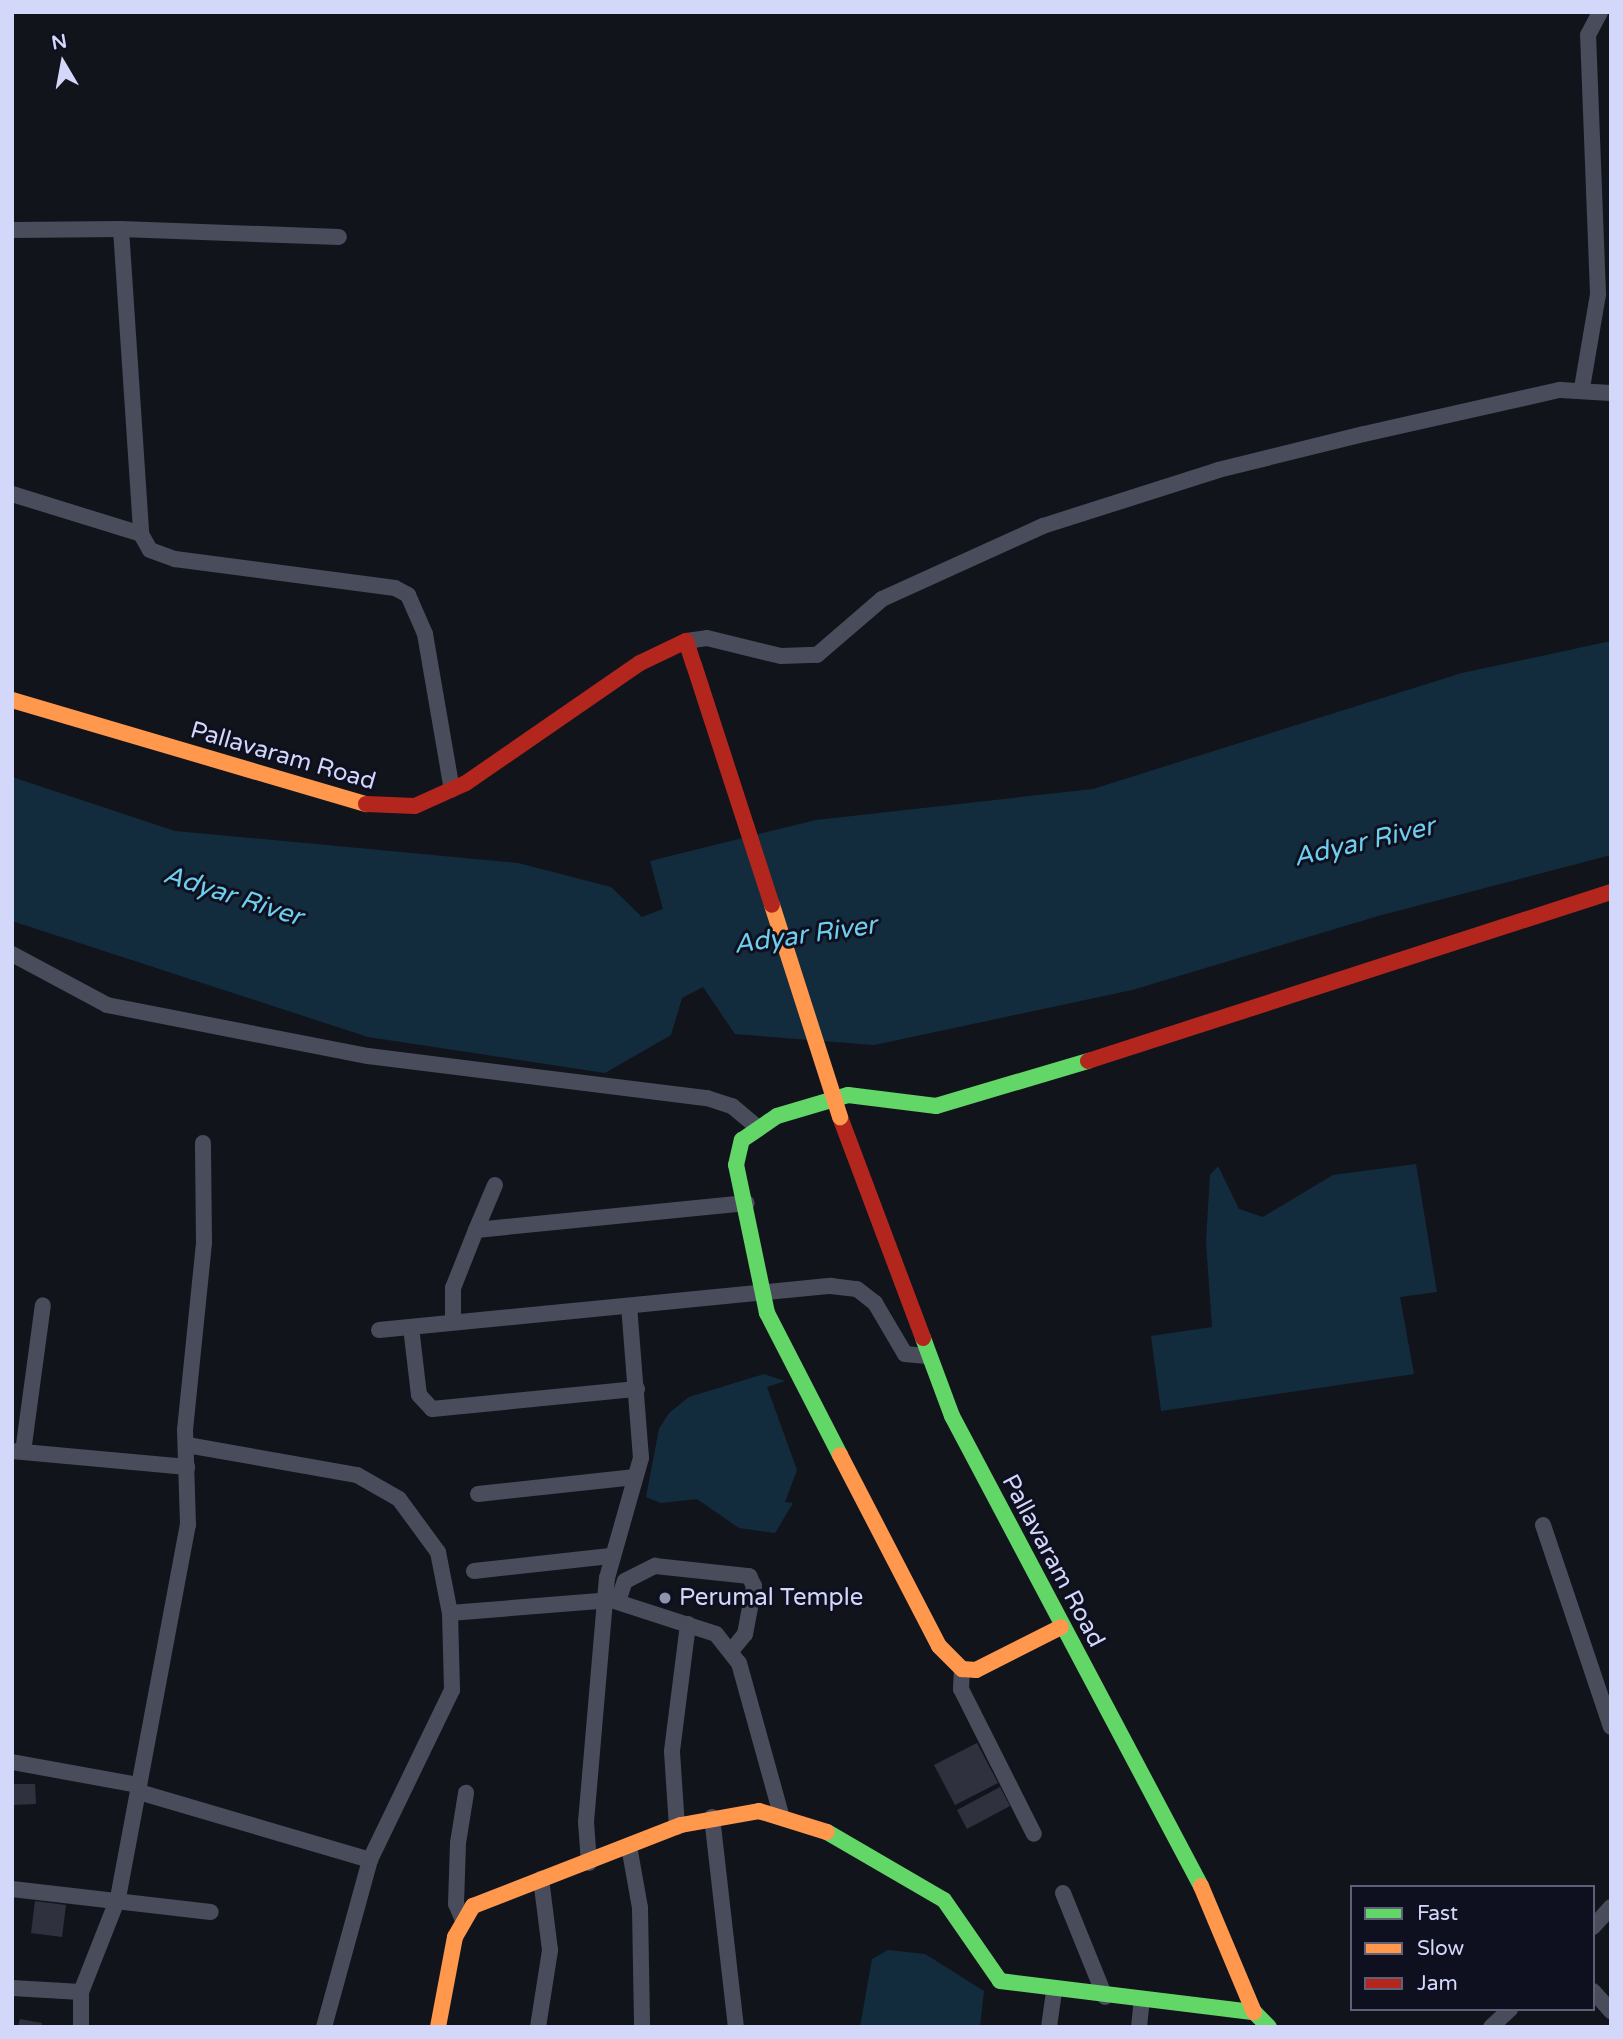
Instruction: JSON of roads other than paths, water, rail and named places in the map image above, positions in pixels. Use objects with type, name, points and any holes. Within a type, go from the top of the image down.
[{"type":"street","points":[[1582,388],[1598,294],[1588,35],[1600,12]]},
{"type":"street","points":[[121,229],[141,534],[150,550],[175,559],[395,588],[408,595],[419,608],[425,634],[452,790]]},
{"type":"street","points":[[12,230],[121,229],[339,237]]},
{"type":"street","points":[[686,641],[707,638],[780,656],[817,655],[856,614],[881,599],[1043,526],[1218,470],[1582,388],[1611,393]]},
{"type":"street","points":[[12,494],[141,534]]},
{"type":"street","name":"Pallavaram Road","points":[[12,700],[384,809],[415,806],[452,790],[640,663],[686,641],[840,1117],[927,1356],[1061,1627],[1207,1897],[1254,2012]]},
{"type":"street","points":[[1061,1627],[976,1670],[962,1669],[939,1646],[760,1293],[737,1152],[757,1126],[848,1096],[936,1106],[1294,999],[1611,892]]},
{"type":"street","points":[[12,954],[107,1005],[368,1056],[707,1098],[732,1106],[757,1126]]},
{"type":"street","points":[[81,2027],[81,1992],[115,1905],[188,1525],[187,1445],[204,1243],[203,1143]]},
{"type":"street","points":[[453,1322],[453,1288],[495,1185]]},
{"type":"street","points":[[476,1230],[747,1203]]},
{"type":"street","points":[[379,1330],[760,1293],[857,1289],[875,1303],[905,1354],[927,1356]]},
{"type":"street","points":[[43,1305],[17,1452],[187,1467]]},
{"type":"street","points":[[589,1863],[587,1810],[611,1600],[610,1556],[635,1477],[641,1439],[629,1306]]},
{"type":"street","points":[[411,1327],[419,1395],[432,1409],[637,1389]]},
{"type":"street","points":[[187,1445],[357,1475],[399,1499],[438,1552],[450,1613],[452,1690],[443,1720],[405,1780],[370,1860],[324,2027]]},
{"type":"street","points":[[478,1494],[635,1477]]},
{"type":"street","points":[[1543,1525],[1611,1727]]},
{"type":"street","points":[[474,1571],[610,1556]]},
{"type":"street","points":[[611,1600],[625,1581],[655,1566],[749,1576],[754,1586],[745,1634],[732,1650]]},
{"type":"street","points":[[450,1613],[611,1600],[716,1634],[732,1650],[781,1814]]},
{"type":"street","points":[[677,1827],[673,1729],[688,1624]]},
{"type":"street","points":[[962,1669],[961,1689],[1034,1834]]},
{"type":"street","points":[[12,1762],[139,1789],[370,1860]]},
{"type":"street","points":[[462,1919],[456,1904],[457,1843],[466,1793]]},
{"type":"street","points":[[438,2027],[462,1919],[473,1906],[677,1827],[712,1817],[781,1814],[839,1837],[944,1900],[1000,1980],[1054,1992],[1254,2012],[1269,2027]]},
{"type":"street","points":[[712,1817],[736,2027]]},
{"type":"street","points":[[629,1846],[640,1908],[642,2027]]},
{"type":"street","points":[[538,2027],[550,1931],[541,1879]]},
{"type":"street","points":[[12,1889],[115,1905],[211,1912]]},
{"type":"street","points":[[1063,1893],[1105,1997]]},
{"type":"street","points":[[1595,1925],[1611,1907]]},
{"type":"street","points":[[12,1987],[81,1992]]},
{"type":"street","points":[[1049,2027],[1054,1992]]},
{"type":"street","points":[[1595,1993],[1611,2011]]},
{"type":"street","points":[[1139,2027],[1142,2000]]},
{"type":"street","points":[[1491,2027],[1508,2011]]},
{"type":"water","name":"Adyar River","points":[[1611,641],[1611,855],[1378,916],[1132,990],[874,1045],[735,1034],[703,987],[682,998],[671,1035],[605,1073],[368,1037],[12,921],[12,777],[175,831],[518,863],[611,887],[642,917],[663,909],[650,861],[816,820],[1093,789],[1462,673]]},
{"type":"water","points":[[1416,1164],[1437,1292],[1400,1297],[1414,1374],[1161,1411],[1151,1336],[1212,1327],[1206,1242],[1210,1175],[1218,1166],[1239,1209],[1263,1217],[1333,1175]]},
{"type":"water","points":[[764,1374],[785,1381],[767,1387],[797,1470],[785,1502],[793,1503],[775,1533],[739,1528],[697,1499],[661,1503],[646,1497],[659,1429],[669,1413],[689,1397]]},
{"type":"water","points":[[888,1950],[925,1954],[984,1991],[980,2027],[860,2027],[872,1959]]},
{"type":"place","name":"Perumal Temple","points":[[665,1598]]}]
